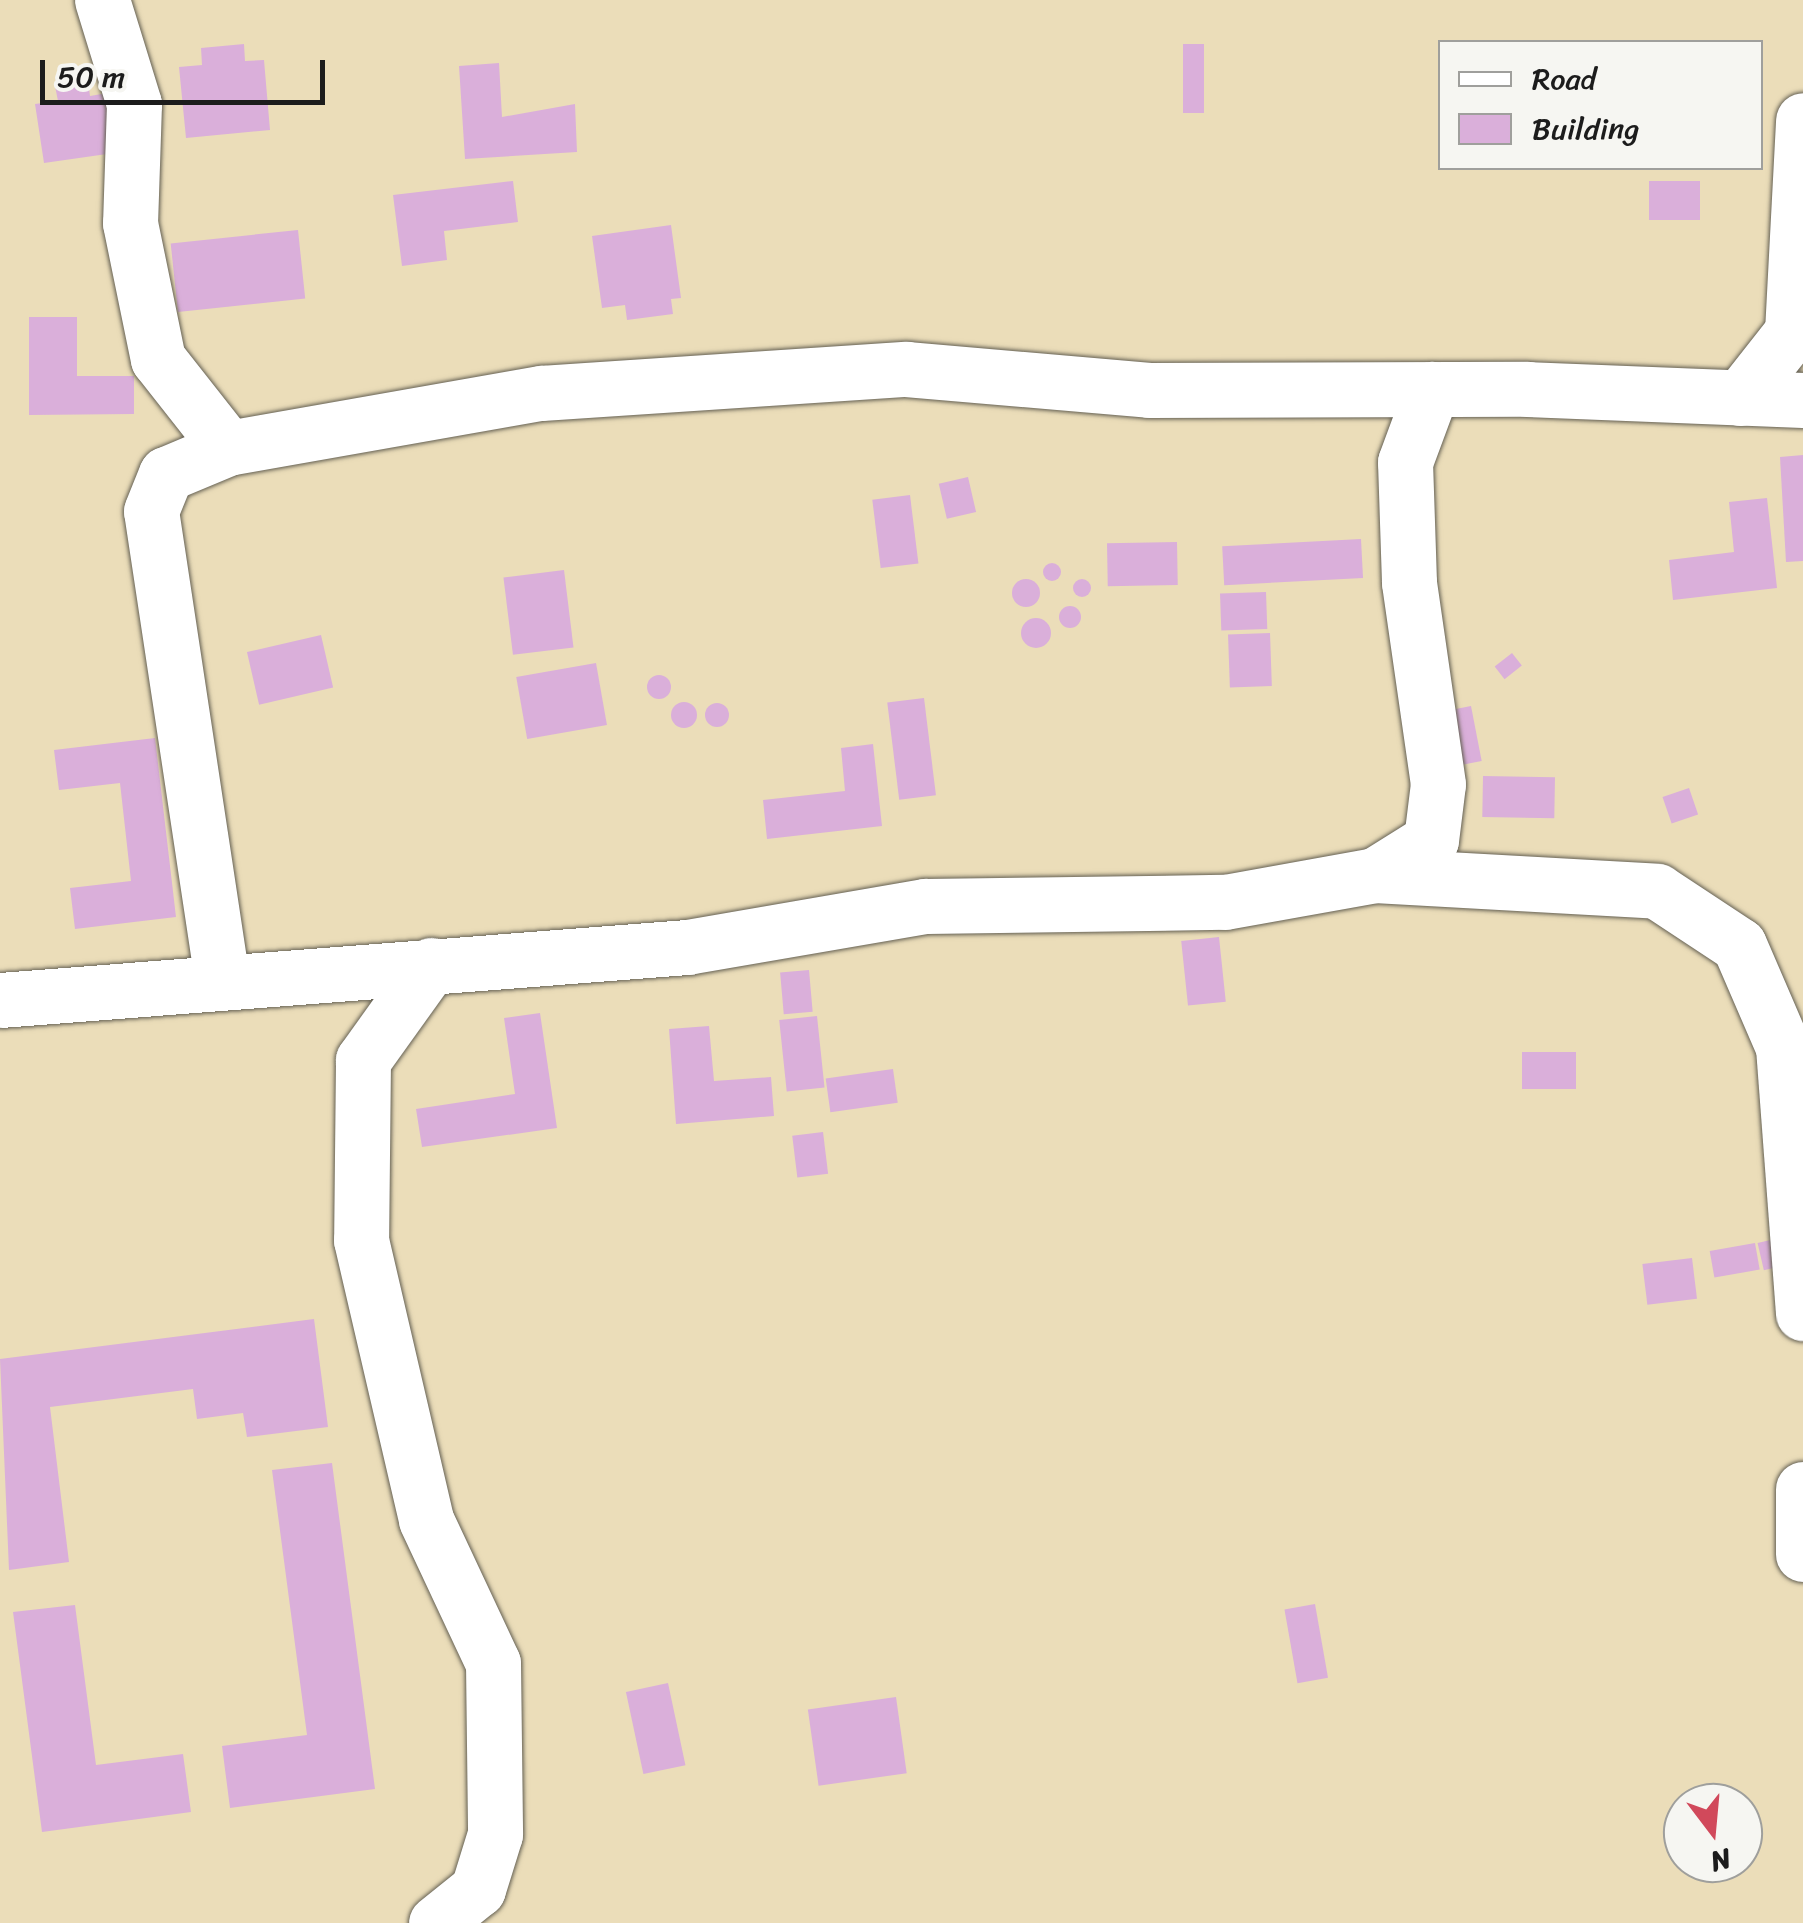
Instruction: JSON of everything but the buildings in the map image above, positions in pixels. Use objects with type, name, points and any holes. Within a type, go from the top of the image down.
[{"type":"street","points":[[102,0],[134,104],[130,223],[158,358],[228,448]]},
{"type":"street","points":[[1740,398],[1792,332],[1803,120]]},
{"type":"street","points":[[222,980],[151,511],[166,474],[228,448],[541,393],[906,370],[1149,390],[1432,389],[1803,400]]},
{"type":"street","points":[[1375,875],[1431,840],[1438,784],[1410,582],[1405,462],[1432,389]]},
{"type":"street","points":[[0,1000],[687,947],[925,906],[1226,902],[1375,875],[1657,891],[1739,946],[1783,1046],[1803,1312]]},
{"type":"street","points":[[431,965],[363,1060],[361,1240],[426,1520],[493,1663],[495,1834],[478,1889],[436,1923]]},
{"type":"street","points":[[1803,1489],[1803,1554]]}]
